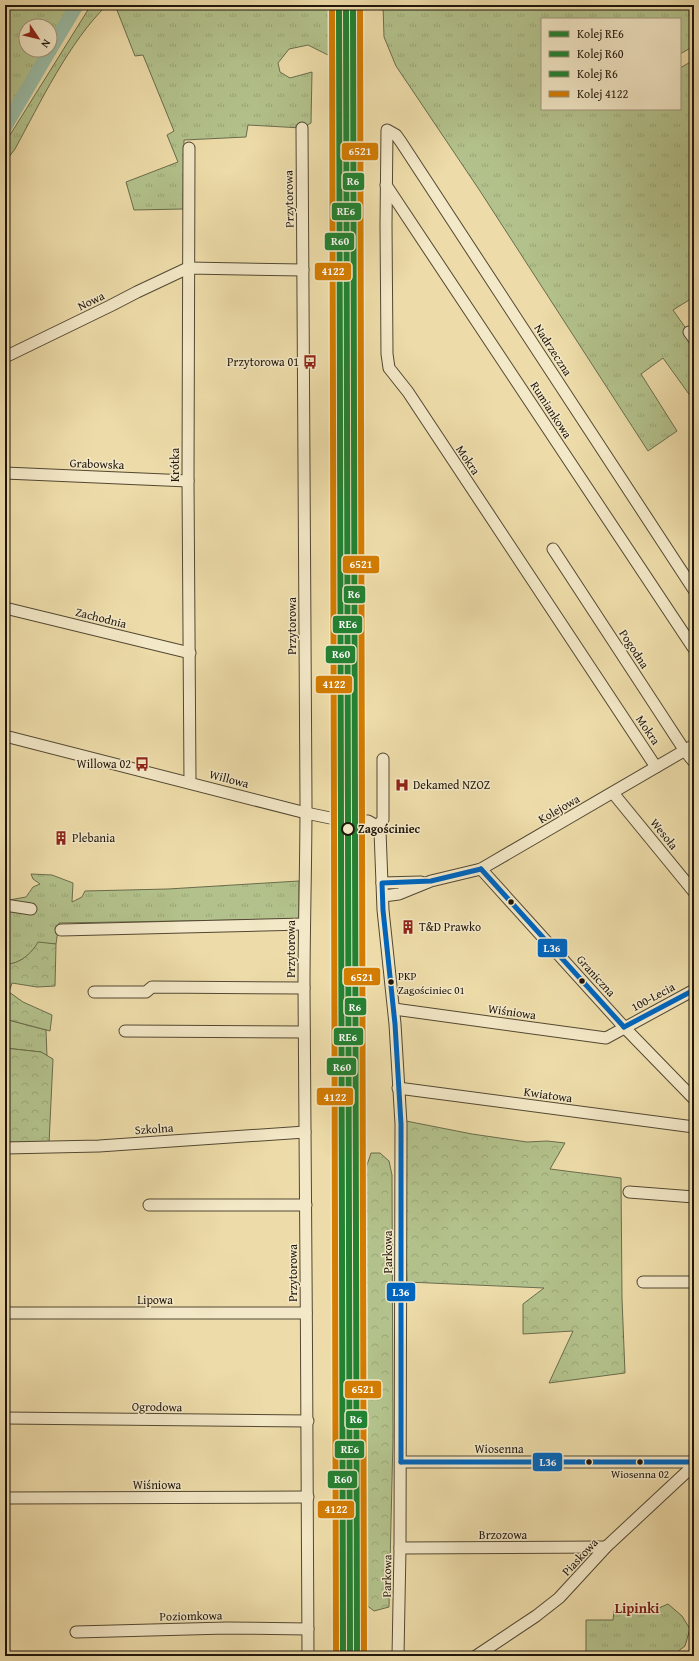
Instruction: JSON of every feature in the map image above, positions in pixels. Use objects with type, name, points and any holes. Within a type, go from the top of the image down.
[{"type":"street","name":"Przytorowa","points":[[302,128],[306,813],[304,1032],[308,1421],[308,1656]]},
{"type":"street","name":"Mokra","points":[[387,130],[387,354],[389,368],[408,392],[656,767]]},
{"type":"street","name":"Nadrzeczna","points":[[387,130],[396,135],[694,590]]},
{"type":"street","name":"Krótka","points":[[189,148],[188,481],[190,782]]},
{"type":"street","name":"Rumiankowa","points":[[386,185],[694,649]]},
{"type":"street","points":[[188,268],[303,270]]},
{"type":"street","name":"Nowa","points":[[5,357],[188,268]]},
{"type":"street","name":"Grabowska","points":[[5,473],[188,481]]},
{"type":"street","name":"Pogodna","points":[[553,550],[689,748],[694,762]]},
{"type":"street","name":"Zachodnia","points":[[5,608],[190,653]]},
{"type":"street","name":"Willowa","points":[[5,736],[190,782],[306,813],[340,820],[368,821],[377,826]]},
{"type":"street","name":"Kolejowa","points":[[383,896],[399,894],[431,881],[481,869],[689,748]]},
{"type":"street","points":[[383,759],[383,820],[377,826],[380,836],[383,896]]},
{"type":"street","name":"Wesoła","points":[[613,793],[694,892]]},
{"type":"street","name":"Graniczna","points":[[481,869],[624,1027],[694,1099]]},
{"type":"street","name":"Kolejowa","points":[[382,883],[431,881]]},
{"type":"street","name":"Parkowa","points":[[383,896],[383,910],[394,1009],[401,1124],[401,1462],[398,1656]]},
{"type":"street","points":[[5,905],[31,909]]},
{"type":"street","points":[[61,930],[304,924]]},
{"type":"street","points":[[94,992],[146,992],[152,987],[304,988]]},
{"type":"street","name":"100-Lecia","points":[[624,1027],[694,990]]},
{"type":"street","name":"Wiśniowa","points":[[394,1009],[606,1038],[610,1037],[624,1027]]},
{"type":"street","points":[[125,1031],[304,1032]]},
{"type":"street","name":"Kwiatowa","points":[[398,1088],[694,1127]]},
{"type":"street","name":"Szkolna","points":[[5,1148],[99,1146],[305,1132]]},
{"type":"street","points":[[629,1192],[694,1197]]},
{"type":"street","points":[[149,1205],[306,1205]]},
{"type":"street","points":[[643,1282],[694,1282]]},
{"type":"street","name":"Lipowa","points":[[5,1313],[306,1313]]},
{"type":"street","name":"Ogrodowa","points":[[5,1418],[308,1421]]},
{"type":"street","name":"Wiosenna","points":[[401,1462],[694,1462]]},
{"type":"street","name":"Piaskowa","points":[[476,1656],[549,1607],[606,1547],[694,1466]]},
{"type":"street","name":"Wiśniowa","points":[[5,1498],[308,1497]]},
{"type":"street","name":"Brzozowa","points":[[400,1548],[606,1547]]},
{"type":"street","name":"Poziomkowa","points":[[76,1632],[226,1628],[308,1629]]},
{"type":"green space","points":[[5,5],[72,5],[58,28],[58,18],[18,18],[18,58],[40,58],[5,119]]},
{"type":"green space","points":[[91,5],[107,5],[93,20],[68,55],[45,93],[15,149],[5,162],[5,143]]},
{"type":"green space","points":[[115,5],[339,5],[338,50],[328,55],[308,45],[289,49],[278,63],[280,72],[290,78],[312,72],[311,123],[302,128],[248,125],[246,137],[184,140],[183,209],[134,210],[126,182],[178,162],[167,135],[174,131],[143,55],[135,56]]},
{"type":"green space","points":[[383,5],[694,5],[694,46],[681,53],[681,18],[541,18],[541,110],[681,110],[681,67],[694,60],[694,297],[673,310],[694,340],[694,395],[691,397],[663,358],[641,374],[677,431],[648,451],[480,191],[396,66],[384,37]]},
{"type":"green space","points":[[31,874],[52,875],[73,883],[72,902],[82,897],[85,891],[168,889],[299,881],[299,919],[59,923],[56,944],[38,943],[24,958],[15,963],[5,964],[5,900],[26,897],[33,887],[40,884],[33,879]]},
{"type":"green space","points":[[38,942],[56,944],[55,986],[37,987],[12,983],[9,992],[23,1002],[52,1015],[50,1031],[5,1019],[5,964],[15,963],[24,958]]},
{"type":"green space","points":[[5,1019],[46,1030],[47,1056],[41,1052],[5,1048]]},
{"type":"green space","points":[[5,1048],[41,1052],[53,1059],[49,1144],[5,1142]]},
{"type":"green space","points":[[406,1121],[472,1134],[527,1142],[547,1141],[565,1143],[550,1169],[621,1178],[622,1299],[625,1373],[549,1383],[573,1331],[523,1334],[523,1304],[544,1288],[407,1282],[403,1170]]},
{"type":"green space","points":[[371,1153],[380,1153],[389,1161],[392,1175],[393,1439],[389,1607],[374,1611],[365,1604],[361,1335],[363,1177]]},
{"type":"green space","points":[[668,1604],[682,1616],[690,1629],[685,1646],[673,1655],[675,1656],[586,1656],[586,1620],[613,1620],[614,1611],[652,1611]]},
{"type":"waterway","points":[[58,37],[77,5]]},
{"type":"waterway","points":[[5,127],[45,58]]},
{"type":"rail line","name":"4122","points":[[332,5],[336,1656]]},
{"type":"rail line","name":"R60","points":[[339,5],[343,1656]]},
{"type":"rail line","name":"RE6","points":[[346,5],[350,1656]]},
{"type":"rail line","name":"R6","points":[[353,5],[357,1656]]},
{"type":"transit line","name":"6521","points":[[360,5],[364,1656]]},
{"type":"transit line","name":"L36","points":[[481,869],[624,1027]]},
{"type":"transit line","name":"L36","points":[[401,1462],[401,1124],[395,1024],[383,910],[382,883],[431,881],[481,869]]},
{"type":"transit line","name":"L36","points":[[624,1027],[694,990]]},
{"type":"transit line","name":"L36","points":[[401,1462],[694,1462]]},
{"type":"place","name":"Przytorowa 01","points":[[310,362]]},
{"type":"place","name":"Willowa 02","points":[[142,764]]},
{"type":"place","name":"Dekamed NZOZ","points":[[402,785]]},
{"type":"place","name":"Zagościniec","points":[[348,829]]},
{"type":"place","name":"Plebania","points":[[61,838]]},
{"type":"place","name":"T&D Prawko","points":[[408,927]]},
{"type":"place","name":"PKP Zagościniec 01","points":[[391,982]]},
{"type":"place","name":"Wiosenna 02","points":[[640,1462]]},
{"type":"district","name":"Lipinki","points":[[637,1608]]}]
